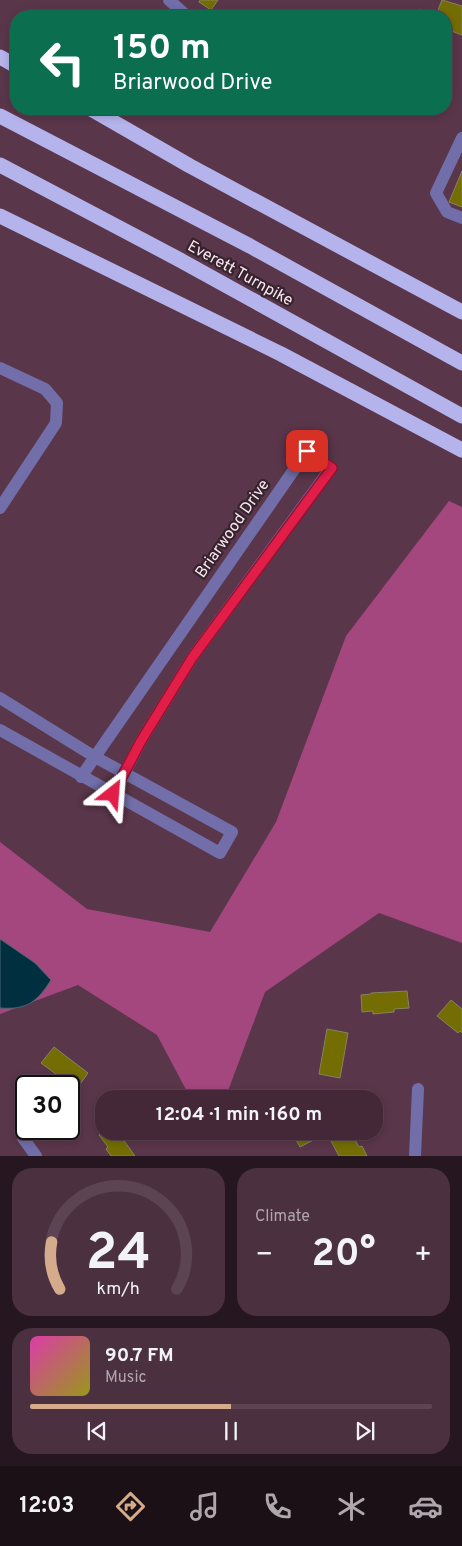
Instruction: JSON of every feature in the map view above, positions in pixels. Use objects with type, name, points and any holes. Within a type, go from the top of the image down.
[{"type":"highway","points":[[101,115],[190,166],[462,312]]},
{"type":"highway","name":"Everett Turnpike","points":[[0,116],[241,242],[462,363]]},
{"type":"highway","name":"Everett Turnpike","points":[[0,165],[180,260],[462,416]]},
{"type":"highway","points":[[0,216],[281,354],[462,450]]},
{"type":"street","points":[[169,0],[180,10]]},
{"type":"street","points":[[462,138],[436,193],[447,212],[462,218]]},
{"type":"street","points":[[0,368],[28,379],[45,389],[57,403],[56,423],[0,508]]},
{"type":"street","name":"Briarwood Drive","points":[[81,777],[307,451],[332,468],[192,658],[141,741],[113,794]]},
{"type":"street","points":[[0,698],[95,757],[232,832],[220,854],[0,730]]},
{"type":"street","points":[[415,1156],[418,1089]]},
{"type":"street","points":[[24,1140],[36,1156]]},
{"type":"shaded area","points":[[449,501],[462,507],[462,943],[379,913],[265,992],[228,1090],[186,1090],[157,1035],[78,985],[0,1014],[0,842],[87,909],[210,932],[276,822],[346,636]]},
{"type":"water","points":[[0,939],[35,963],[51,980],[36,999],[24,1006],[0,1008]]},
{"type":"building","points":[[200,0],[218,0],[211,10],[199,2]]},
{"type":"building","points":[[442,0],[462,6],[462,35],[452,31],[452,10],[438,10]]},
{"type":"building","points":[[462,171],[462,207],[449,202]]},
{"type":"building","points":[[407,991],[409,1008],[373,1014],[373,1011],[362,1012],[361,995]]},
{"type":"building","points":[[451,1000],[462,1009],[462,1033],[460,1031],[458,1033],[437,1016]]},
{"type":"building","points":[[327,1029],[348,1033],[340,1078],[319,1074]]},
{"type":"building","points":[[54,1047],[88,1073],[80,1084],[80,1075],[57,1075],[41,1063]]},
{"type":"building","points":[[103,1140],[123,1140],[135,1156],[111,1156],[106,1149],[108,1147]]},
{"type":"building","points":[[296,1140],[313,1140],[300,1147]]},
{"type":"building","points":[[355,1140],[359,1147],[362,1146],[367,1156],[339,1156],[331,1141]]},
{"type":"route","points":[[113,794],[141,741],[192,658],[332,468],[307,451]]}]
